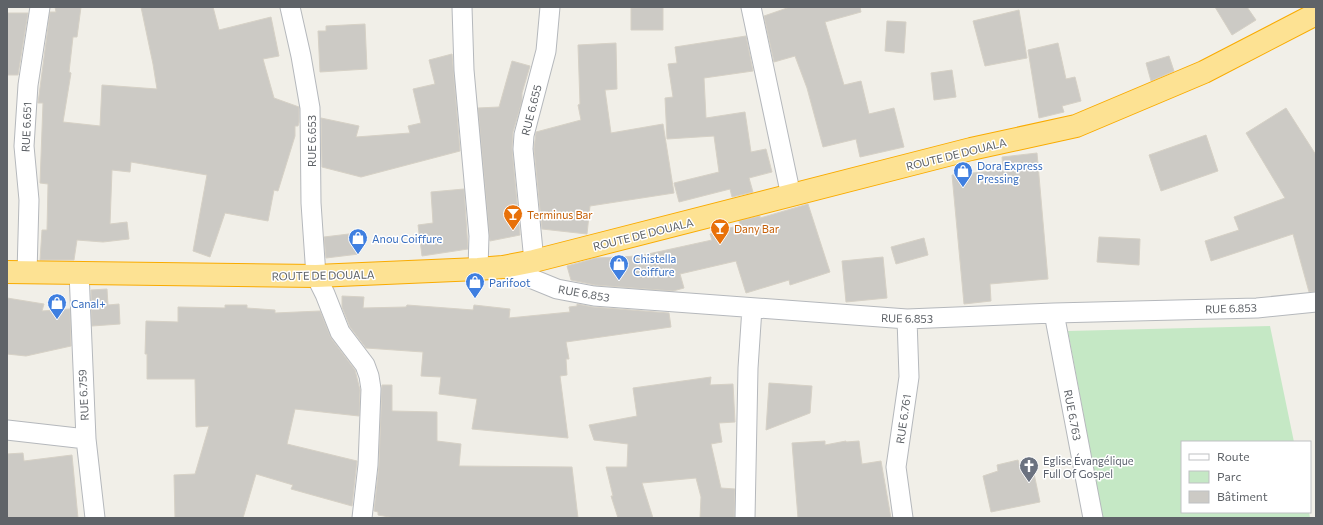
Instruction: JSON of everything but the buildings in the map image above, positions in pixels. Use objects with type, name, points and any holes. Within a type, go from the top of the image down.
[{"type":"highway","name":"ROUTE DE DOUALA","points":[[17,272],[316,276],[478,269],[503,267],[534,261],[971,149],[1076,126],[1204,72],[1316,14]]},
{"type":"street","name":"RUE 6.651","points":[[17,272],[29,200],[24,146],[28,85],[40,7]]},
{"type":"street","name":"RUE 6.653","points":[[290,7],[301,56],[310,108],[311,204],[316,276]]},
{"type":"street","points":[[462,7],[464,70],[479,236],[478,269]]},
{"type":"street","name":"RUE 6.655","points":[[534,261],[523,149],[524,134],[546,51],[550,7]]},
{"type":"street","points":[[752,7],[791,196]]},
{"type":"street","name":"RUE 6.853","points":[[503,267],[558,289],[594,296],[907,320],[1054,313],[1258,308],[1316,302]]},
{"type":"street","name":"RUE 6.759","points":[[79,272],[86,439],[94,518]]},
{"type":"street","points":[[316,276],[340,332],[365,365],[369,376],[371,389],[368,465],[362,518]]},
{"type":"street","points":[[745,518],[748,368],[752,308]]},
{"type":"street","name":"RUE 6.763","points":[[1054,313],[1093,518]]},
{"type":"street","name":"RUE 6.761","points":[[903,518],[896,467],[909,377],[907,320]]},
{"type":"street","points":[[7,430],[86,439]]},
{"type":"green space","points":[[1270,326],[1294,441],[1181,441],[1181,513],[1309,513],[1310,518],[1103,518],[1068,331]]},
{"type":"place","name":"Dora Express Pressing","points":[[963,188]]},
{"type":"place","name":"Terminus Bar","points":[[513,231]]},
{"type":"place","name":"Dany Bar","points":[[720,245]]},
{"type":"place","name":"Anou Coiffure","points":[[358,255]]},
{"type":"place","name":"Chistella Coiffure","points":[[619,281]]},
{"type":"place","name":"Parifoot","points":[[475,299]]},
{"type":"place","name":"Canal+","points":[[57,320]]},
{"type":"place","name":"Eglise Évangélique Full Of Gospel","points":[[1029,483]]}]
